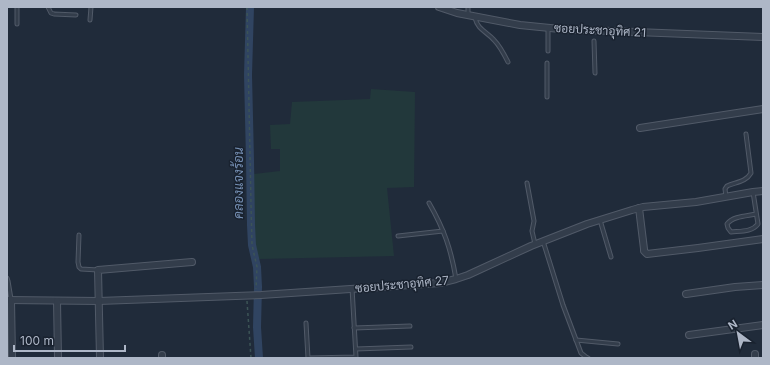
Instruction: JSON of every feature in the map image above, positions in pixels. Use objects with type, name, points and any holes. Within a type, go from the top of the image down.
[{"type":"street","name":"ซอยประชาอุทิศ 21","points":[[439,7],[468,16],[548,28],[593,32],[763,37]]},
{"type":"street","points":[[640,128],[763,109]]},
{"type":"street","name":"ซอยประชาอุทิศ 27","points":[[9,300],[99,301],[258,295],[440,283],[468,275],[587,224],[639,208],[696,202],[753,192],[763,192]]},
{"type":"street","points":[[639,208],[644,251],[647,254],[763,239]]},
{"type":"street","points":[[100,358],[98,270],[192,262]]},
{"type":"street","points":[[686,294],[763,284]]},
{"type":"street","points":[[9,300],[12,358]]},
{"type":"street","points":[[57,301],[58,358]]},
{"type":"street","points":[[689,335],[763,325]]},
{"type":"lane","points":[[17,7],[17,24]]},
{"type":"lane","points":[[48,7],[51,13],[54,14],[76,15]]},
{"type":"lane","points":[[90,20],[91,7]]},
{"type":"lane","points":[[468,7],[468,16]]},
{"type":"lane","points":[[475,17],[480,28],[499,46],[508,62]]},
{"type":"lane","points":[[548,28],[548,51]]},
{"type":"lane","points":[[594,40],[595,73]]},
{"type":"lane","points":[[547,97],[548,63]]},
{"type":"lane","points":[[726,197],[725,189],[727,186],[748,178],[751,173],[746,134]]},
{"type":"lane","points":[[527,183],[534,220],[532,231],[536,245]]},
{"type":"lane","points":[[753,192],[758,224],[756,228],[731,232],[728,228],[727,224],[729,220],[756,214]]},
{"type":"lane","points":[[428,203],[437,218],[448,243],[456,279]]},
{"type":"lane","points":[[600,220],[611,257]]},
{"type":"lane","points":[[398,236],[443,231]]},
{"type":"lane","points":[[79,235],[79,267],[81,269],[98,270]]},
{"type":"lane","points":[[544,242],[563,305],[576,340],[581,353],[588,358]]},
{"type":"lane","points":[[7,278],[9,300]]},
{"type":"lane","points":[[306,323],[308,358],[356,357],[352,288]]},
{"type":"lane","points":[[354,328],[410,326]]},
{"type":"lane","points":[[576,340],[618,344]]},
{"type":"lane","points":[[356,349],[411,347]]},
{"type":"path","points":[[247,7],[252,245],[257,267],[258,295]]},
{"type":"path","points":[[246,295],[251,358]]},
{"type":"green space","points":[[371,89],[415,92],[414,187],[387,188],[394,256],[259,259],[255,253],[252,234],[253,174],[280,171],[280,149],[271,149],[270,125],[290,124],[292,102],[370,99]]},
{"type":"waterway","name":"คลองแจงร้อน","points":[[250,7],[248,75],[251,225],[252,245],[257,267],[257,327],[259,358]]}]
